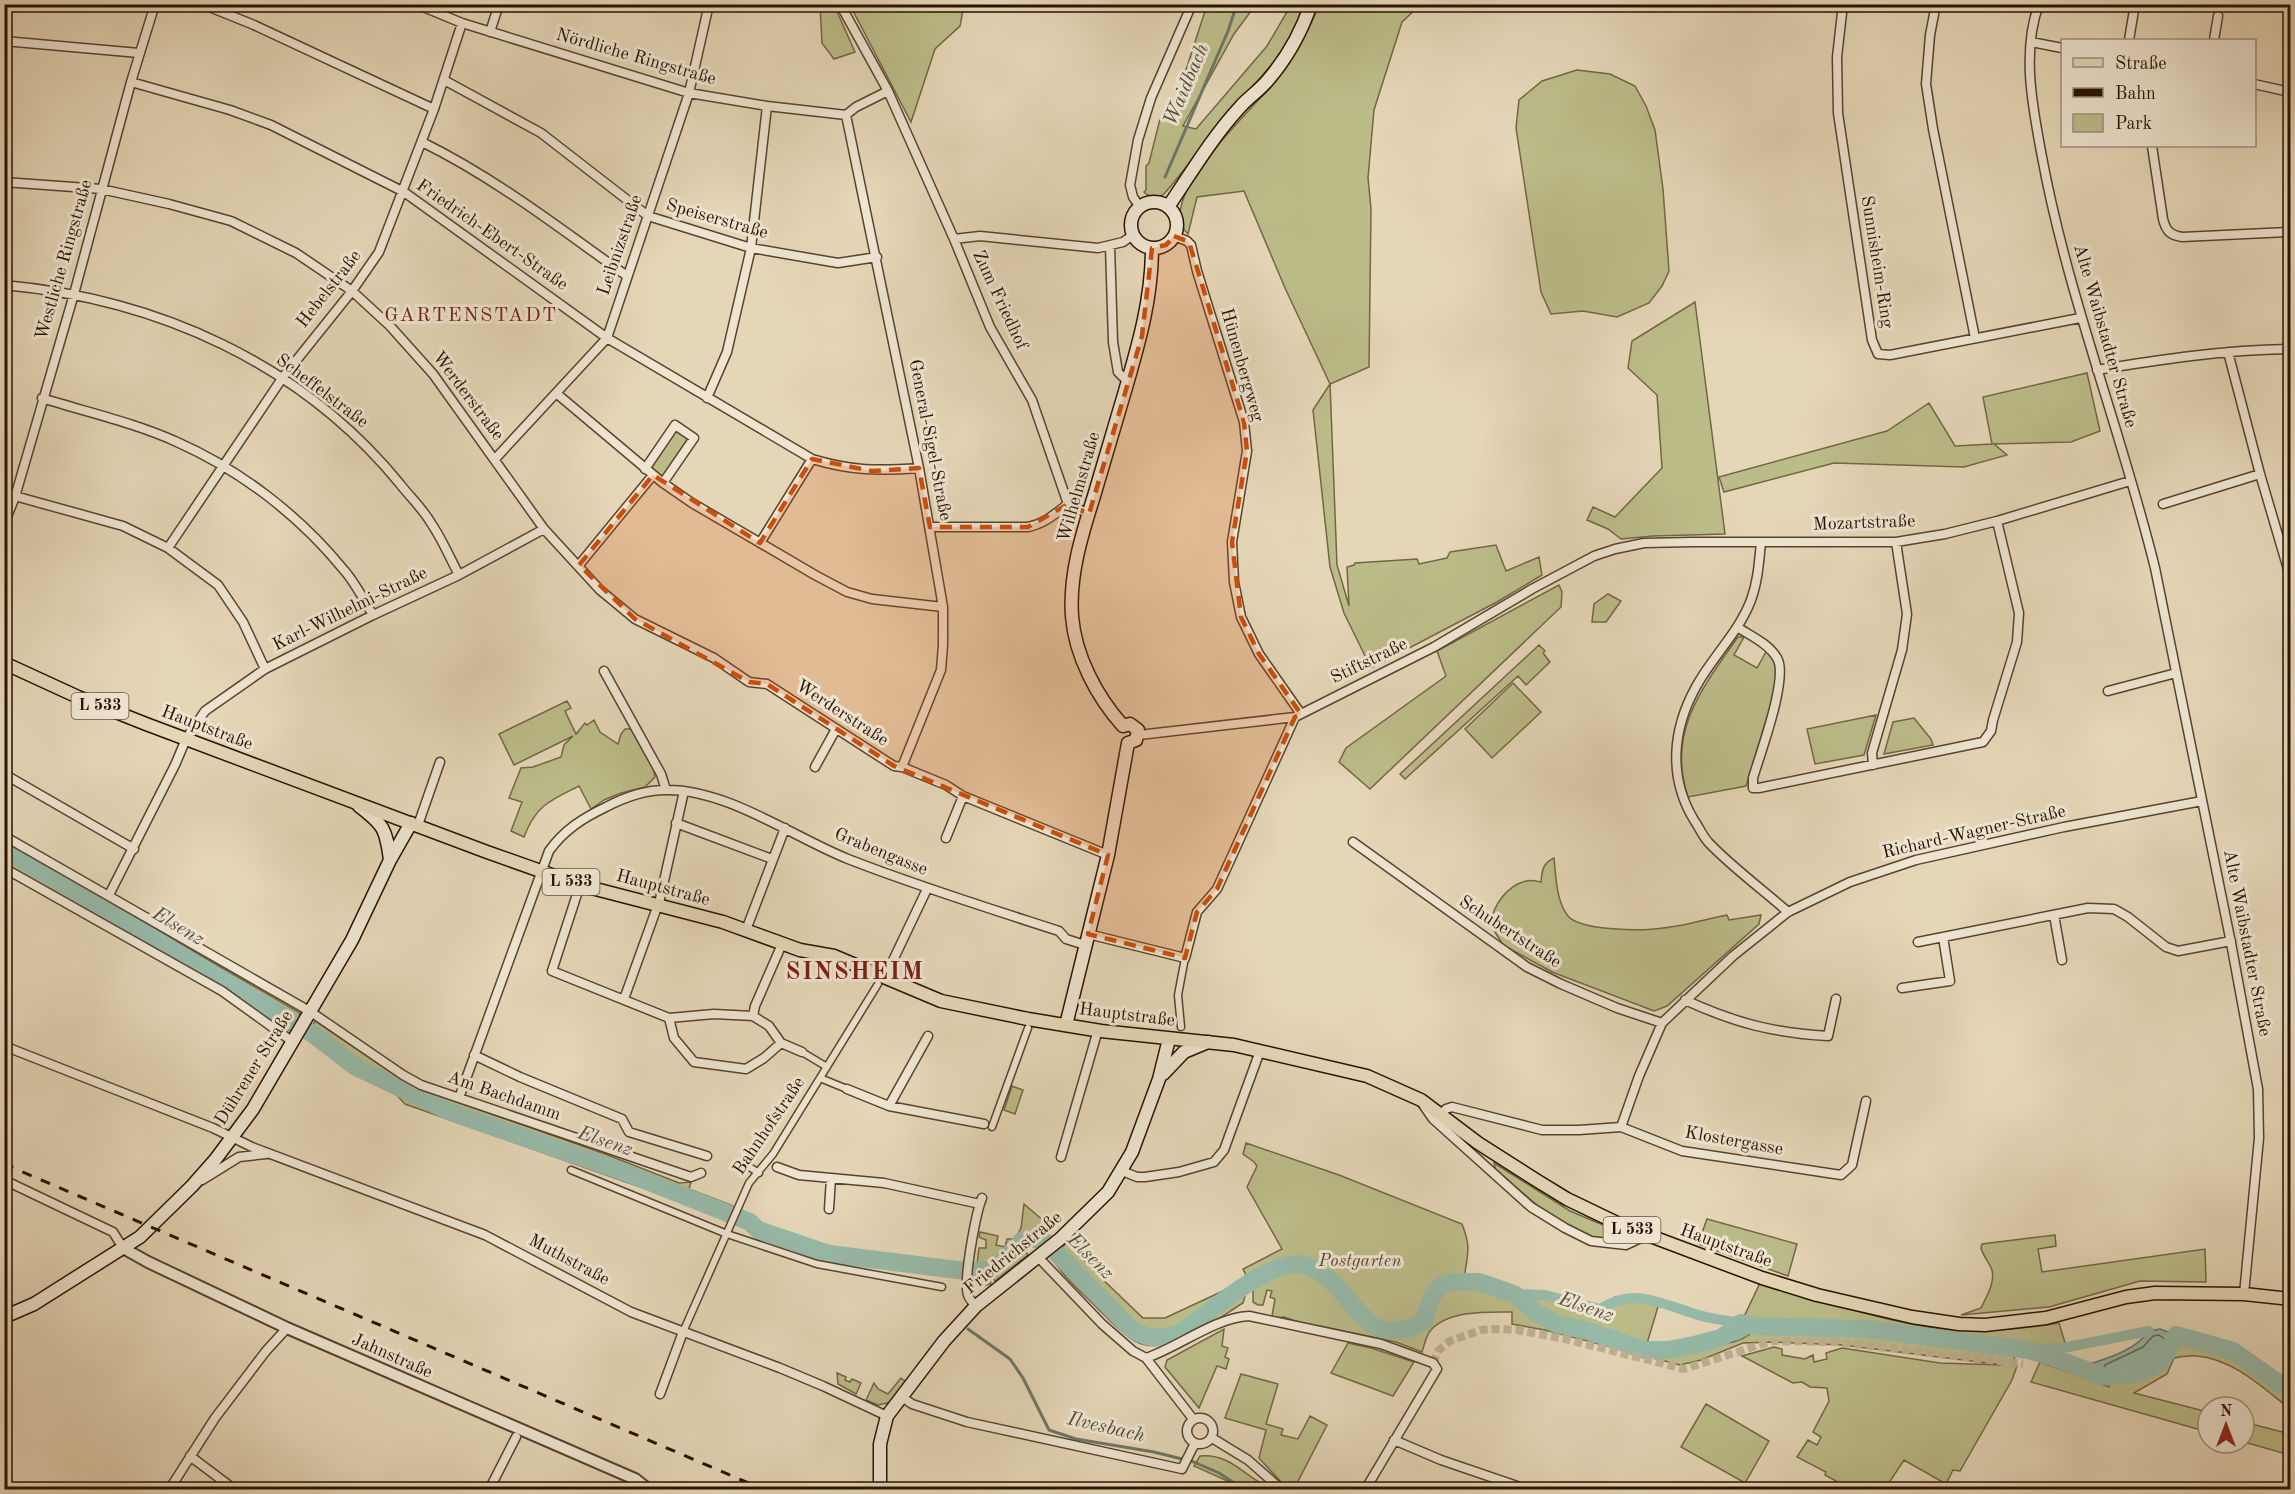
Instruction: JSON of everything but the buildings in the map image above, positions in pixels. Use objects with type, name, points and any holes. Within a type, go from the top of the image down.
[{"type":"main road","points":[[1168,207],[1198,162],[1241,106],[1267,81],[1288,54],[1304,24],[1311,4]]},
{"type":"main road","points":[[1152,202],[1168,207],[1176,222],[1174,236],[1166,245],[1152,248],[1140,243],[1133,235],[1132,217],[1140,207],[1152,202]]},
{"type":"main road","name":"Wilhelmstraße","points":[[1123,726],[1106,705],[1093,681],[1074,632],[1072,590],[1076,561],[1142,336],[1149,300],[1152,248]]},
{"type":"main road","name":"Hauptstraße","points":[[4,663],[78,697],[186,739],[580,885],[658,904],[746,930],[782,944],[834,956],[940,1001],[1098,1030],[1169,1040],[1234,1045],[1367,1076],[1421,1100],[1495,1154],[1578,1204],[1645,1236],[1762,1278],[1818,1295],[1912,1317],[1959,1324],[1995,1324],[2046,1318],[2140,1294],[2171,1292],[2244,1294]]},
{"type":"main road","points":[[1132,725],[1137,728],[1139,735],[1134,742],[1128,743],[1120,737],[1120,731],[1123,726],[1132,725]]},
{"type":"main road","points":[[1066,1025],[1108,855],[1128,743]]},
{"type":"main road","points":[[356,803],[376,819],[386,832],[390,860]]},
{"type":"main road","name":"Dührener Straße","points":[[4,1317],[34,1304],[123,1248],[154,1225],[232,1138],[253,1109],[352,940],[390,860],[414,824]]},
{"type":"main road","name":"Friedrichstraße","points":[[880,1490],[880,1444],[887,1416],[944,1341],[976,1306],[1060,1239],[1101,1200],[1122,1171],[1132,1152],[1159,1079],[1169,1040]]},
{"type":"main road","points":[[1159,1079],[1184,1052],[1208,1042]]},
{"type":"main road","name":"L 533","points":[[2244,1294],[2290,1299]]},
{"type":"street","name":"Westliche Ringstraße","points":[[4,524],[15,497],[74,294],[101,189],[155,4]]},
{"type":"street","points":[[202,4],[254,25],[434,109]]},
{"type":"street","name":"Nördliche Ringstraße","points":[[416,4],[462,23],[689,93],[767,106],[846,115]]},
{"type":"street","points":[[490,32],[499,4]]},
{"type":"street","name":"Leibnizstraße","points":[[495,459],[607,338],[689,93],[709,4]]},
{"type":"street","name":"Zum Friedhof","points":[[840,4],[888,91],[954,238],[990,327],[1032,400],[1068,504]]},
{"type":"street","points":[[1140,207],[1133,197],[1130,185],[1138,140],[1152,98],[1192,4]]},
{"type":"street","name":"Sunnisheim-Ring","points":[[1843,4],[1837,57],[1838,113],[1874,348],[1878,354],[1890,355],[2080,318]]},
{"type":"street","points":[[1936,4],[1930,35],[1926,84],[1975,338]]},
{"type":"street","name":"Alte Waibstadter Straße","points":[[2039,4],[2031,42],[2033,110],[2052,211],[2080,318],[2155,568],[2231,941],[2258,1089],[2259,1138],[2244,1294]]},
{"type":"street","points":[[2129,39],[2135,4]]},
{"type":"street","points":[[2214,39],[2218,16]]},
{"type":"street","name":"Hebelstraße","points":[[168,548],[283,377],[352,291],[379,252],[404,192],[462,23]]},
{"type":"street","points":[[4,40],[139,53]]},
{"type":"street","points":[[2031,42],[2061,48]]},
{"type":"street","name":"Speiserstraße","points":[[444,80],[541,133],[648,216],[751,248],[837,263],[877,257]]},
{"type":"street","name":"Friedrich-Ebert-Straße","points":[[131,82],[230,110],[272,125],[404,192],[607,338],[812,459],[841,468],[872,471],[919,468]]},
{"type":"street","points":[[2256,84],[2290,90]]},
{"type":"street","points":[[846,115],[856,107],[888,91]]},
{"type":"street","points":[[707,398],[727,352],[751,248],[767,106]]},
{"type":"street","name":"General-Sigel-Straße","points":[[846,115],[919,468],[943,607],[941,669],[936,686],[909,744],[902,767]]},
{"type":"street","points":[[422,142],[465,163],[520,199],[627,276]]},
{"type":"street","points":[[2152,147],[2163,219],[2165,229],[2169,233],[2182,237],[2290,232]]},
{"type":"street","name":"Werderstraße","points":[[4,182],[101,189],[231,221],[296,253],[352,291],[390,326],[434,374],[544,529],[600,590],[635,619],[714,658],[749,681],[767,684],[894,766],[902,767],[963,796],[1108,855]]},
{"type":"street","points":[[954,238],[980,236],[1087,247],[1110,246],[1123,242],[1133,235]]},
{"type":"street","name":"Hünenbergweg","points":[[1174,236],[1191,245],[1244,423],[1247,451],[1232,542],[1234,582],[1241,617],[1259,654],[1298,716]]},
{"type":"street","points":[[1110,246],[1115,360],[1118,372],[1128,382]]},
{"type":"street","name":"Scheffelstraße","points":[[4,285],[74,294],[148,312],[218,341],[283,377],[325,409],[375,454],[431,522],[459,575]]},
{"type":"street","points":[[2097,370],[2164,358],[2290,349]]},
{"type":"street","points":[[2228,352],[2290,576]]},
{"type":"street","points":[[556,393],[645,469],[692,504],[847,592],[872,599],[943,607]]},
{"type":"street","points":[[42,398],[176,441],[223,466],[257,488],[315,536],[345,571],[373,615]]},
{"type":"street","points":[[645,469],[675,425],[694,438],[663,483]]},
{"type":"street","points":[[760,543],[812,459]]},
{"type":"street","points":[[2163,504],[2260,474]]},
{"type":"street","points":[[579,565],[653,475]]},
{"type":"street","name":"Mozartstraße","points":[[1594,556],[1644,543],[1896,542],[1946,534],[1997,521],[2130,481]]},
{"type":"street","points":[[4,493],[123,526],[168,548],[218,585],[243,622],[266,669]]},
{"type":"street","points":[[930,527],[1028,527],[1049,519],[1068,504],[1089,514]]},
{"type":"street","points":[[1737,627],[1771,649],[1779,660],[1781,675],[1775,704],[1753,778],[1753,788],[1983,742],[1991,731],[2017,642],[2019,613],[1997,521]]},
{"type":"street","name":"Karl-Wilhelmi-Straße","points":[[109,895],[134,849],[186,739],[205,711],[266,669],[459,575],[544,529]]},
{"type":"street","points":[[1761,542],[1758,575],[1751,601],[1737,627],[1696,686],[1681,723],[1676,754],[1677,782],[1683,802],[1707,842],[1788,912]]},
{"type":"street","points":[[1873,765],[1872,753],[1902,650],[1907,614],[1896,542]]},
{"type":"street","name":"Stiftstraße","points":[[1139,735],[1298,716],[1434,647],[1532,589],[1594,556]]},
{"type":"street","points":[[604,671],[661,774],[666,790]]},
{"type":"street","points":[[2108,691],[2176,673]]},
{"type":"street","points":[[1181,1027],[1178,995],[1197,912],[1216,889],[1298,716]]},
{"type":"street","points":[[815,767],[836,729]]},
{"type":"street","points":[[414,824],[440,762]]},
{"type":"street","points":[[4,774],[134,849]]},
{"type":"street","points":[[624,999],[658,904],[684,791]]},
{"type":"street","name":"Grabengasse","points":[[459,1098],[549,851],[568,829],[622,798],[642,792],[684,791],[745,810],[845,858],[927,889],[1059,931],[1066,939],[1087,939],[1185,958]]},
{"type":"street","points":[[946,838],[963,796]]},
{"type":"street","name":"Richard-Wagner-Straße","points":[[1620,1127],[1662,1023],[1733,956],[1788,912],[1850,882],[1916,860],[2064,827],[2202,801]]},
{"type":"street","points":[[676,822],[772,859]]},
{"type":"street","points":[[746,930],[785,828]]},
{"type":"street","name":"Am Bachdamm","points":[[4,836],[109,895],[309,1014],[421,1085],[691,1177],[701,1173]]},
{"type":"street","name":"Schubertstraße","points":[[1353,842],[1479,935],[1527,967],[1608,1004],[1662,1023]]},
{"type":"street","points":[[4,868],[222,991],[295,1038]]},
{"type":"street","points":[[580,885],[552,971],[669,1018],[714,1014],[753,1016],[769,1026],[781,1043],[827,1067]]},
{"type":"street","points":[[887,973],[927,889]]},
{"type":"street","points":[[1918,942],[2088,908],[2114,909],[2128,916],[2161,944],[2178,951],[2231,941]]},
{"type":"street","points":[[2054,915],[2062,960]]},
{"type":"street","points":[[1902,988],[1950,981],[1943,937]]},
{"type":"street","points":[[753,1016],[755,1006],[782,944]]},
{"type":"street","name":"Bahnhofstraße","points":[[660,1394],[683,1332],[739,1208],[746,1182],[759,1173],[878,984]]},
{"type":"street","points":[[1685,1000],[1736,1021],[1765,1029],[1828,1036],[1836,999]]},
{"type":"street","points":[[669,1018],[674,1038],[694,1062],[746,1069],[765,1058],[781,1043]]},
{"type":"street","points":[[820,1078],[889,1106],[988,1126],[1028,1028]]},
{"type":"street","points":[[1061,1157],[1098,1030]]},
{"type":"street","points":[[889,1106],[928,1036]]},
{"type":"street","name":"Muthstraße","points":[[4,1046],[213,1128],[269,1153],[485,1235],[631,1312],[780,1368],[887,1416]]},
{"type":"street","points":[[1122,1171],[1137,1177],[1145,1177],[1179,1172],[1214,1162],[1224,1150],[1260,1051]]},
{"type":"street","points":[[474,1055],[520,1077],[622,1119],[629,1132],[707,1156]]},
{"type":"street","points":[[1421,1100],[1433,1119],[1504,1183],[1531,1207],[1565,1228],[1591,1241],[1626,1245],[1645,1236]]},
{"type":"street","name":"Klostergasse","points":[[1441,1114],[1452,1107],[1542,1130],[1620,1127],[1682,1150],[1841,1175],[1852,1165],[1866,1101]]},
{"type":"street","points":[[192,1185],[238,1157],[269,1153]]},
{"type":"street","points":[[765,1163],[799,1175],[884,1183],[981,1201],[969,1260],[968,1278],[968,1295],[976,1306]]},
{"type":"street","points":[[751,1168],[759,1173]]},
{"type":"street","points":[[571,1170],[727,1234],[817,1264],[942,1287]]},
{"type":"street","points":[[829,1209],[831,1178]]},
{"type":"street","points":[[4,1180],[112,1232],[123,1248]]},
{"type":"street","name":"Jahnstraße","points":[[123,1248],[287,1328],[634,1479],[649,1490]]},
{"type":"street","points":[[1041,1254],[1102,1324],[1133,1351],[1146,1358],[1193,1419]]},
{"type":"street","points":[[1146,1358],[1164,1352],[1231,1319],[1249,1316],[1394,1348],[1433,1363],[1437,1369],[1365,1490]]},
{"type":"street","points":[[169,1490],[190,1456],[247,1376],[287,1328]]},
{"type":"street","points":[[902,1397],[912,1404],[976,1424],[1182,1469],[1195,1443]]},
{"type":"street","points":[[1193,1419],[1209,1420],[1214,1428],[1212,1438],[1204,1444],[1195,1443],[1189,1438],[1187,1431],[1193,1419]]},
{"type":"street","points":[[489,1490],[516,1437]]},
{"type":"street","points":[[1212,1438],[1240,1454],[1282,1490]]},
{"type":"street","points":[[1394,1440],[1441,1460],[1529,1490]]},
{"type":"street","points":[[190,1456],[235,1490]]},
{"type":"highlighted area","points":[[1174,236],[1189,242],[1244,422],[1247,451],[1232,542],[1241,617],[1259,654],[1301,714],[1295,717],[1217,889],[1197,912],[1185,958],[1088,934],[1108,855],[894,766],[767,684],[749,682],[635,619],[579,565],[653,475],[760,543],[812,459],[872,471],[919,468],[930,527],[1028,527],[1068,504],[1089,514],[1142,336],[1152,248],[1166,245]]},
{"type":"green space","points":[[820,5],[834,5],[855,52],[834,59],[822,43]]},
{"type":"green space","points":[[850,5],[964,5],[960,26],[935,49],[911,122]]},
{"type":"green space","points":[[1207,5],[1259,5],[1254,7],[1234,34],[1183,126],[1196,129],[1267,46],[1291,5],[1304,5],[1287,41],[1267,70],[1218,125],[1163,195],[1151,196],[1144,192],[1146,190],[1146,166],[1149,163],[1160,119],[1171,116]]},
{"type":"green space","points":[[1319,5],[1420,5],[1402,22],[1374,110],[1368,178],[1371,209],[1369,367],[1330,384],[1285,288],[1244,191],[1197,197],[1188,234],[1180,218],[1183,198],[1195,176],[1231,129],[1279,77],[1311,24]]},
{"type":"green space","points":[[1577,70],[1610,74],[1635,86],[1655,130],[1663,189],[1669,271],[1662,286],[1649,303],[1617,317],[1583,311],[1551,314],[1541,292],[1516,128],[1519,100],[1542,81]]},
{"type":"green space","points":[[1695,302],[1725,534],[1621,539],[1608,529],[1587,520],[1593,507],[1615,517],[1662,468],[1657,395],[1628,368],[1632,341]]},
{"type":"green space","points":[[2087,373],[2100,431],[2071,442],[1994,444],[2007,455],[1964,467],[1834,463],[1724,492],[1719,477],[1887,431],[1929,403],[1955,446],[1992,444],[1983,397]]},
{"type":"green space","points":[[1330,384],[1337,565],[1349,606],[1347,567],[1355,563],[1417,559],[1419,564],[1447,558],[1450,552],[1496,545],[1506,571],[1539,557],[1542,575],[1497,602],[1371,668],[1344,613],[1330,567],[1313,410]]},
{"type":"green space","points":[[676,430],[688,439],[662,477],[651,468]]},
{"type":"green space","points":[[1559,585],[1562,592],[1561,607],[1370,789],[1339,762],[1346,748],[1446,676],[1437,651]]},
{"type":"green space","points":[[1608,594],[1621,601],[1606,622],[1592,622],[1594,604]]},
{"type":"green space","points":[[1738,637],[1744,637],[1734,655],[1757,668],[1767,650],[1775,660],[1777,684],[1746,786],[1688,797],[1682,774],[1681,752],[1691,712],[1712,675]]},
{"type":"green space","points":[[1539,645],[1550,662],[1526,685],[1518,676],[1405,779],[1400,774]]},
{"type":"green space","points":[[1513,683],[1541,712],[1492,758],[1465,729]]},
{"type":"green space","points":[[567,701],[571,708],[565,711],[576,734],[585,723],[587,725],[594,720],[600,732],[618,744],[625,729],[631,729],[653,766],[655,777],[645,787],[621,793],[604,800],[591,809],[579,786],[552,800],[539,810],[524,837],[511,831],[522,802],[509,798],[521,768],[533,767],[561,757],[564,745],[573,736],[514,765],[499,734]]},
{"type":"green space","points":[[1876,715],[1864,755],[1815,764],[1807,729]]},
{"type":"green space","points":[[1914,718],[1931,739],[1933,745],[1884,754],[1893,722]]},
{"type":"green space","points":[[5,843],[300,1013],[290,1031],[159,954],[98,926],[5,872]]},
{"type":"green space","points":[[1554,858],[1557,888],[1564,910],[1575,921],[1585,925],[1613,929],[1654,929],[1727,915],[1729,920],[1761,915],[1759,924],[1667,1006],[1654,1011],[1552,972],[1503,945],[1490,924],[1498,903],[1512,887],[1528,881],[1541,882],[1544,867]]},
{"type":"green space","points":[[315,1021],[395,1075],[429,1092],[605,1154],[679,1183],[691,1182],[689,1189],[733,1206],[727,1219],[405,1104],[390,1088],[306,1039]]},
{"type":"green space","points":[[1012,1086],[1023,1090],[1015,1114],[1004,1110]]},
{"type":"green space","name":"Postgarten","points":[[1246,1143],[1339,1175],[1462,1224],[1468,1246],[1464,1279],[1486,1279],[1511,1292],[1544,1292],[1604,1307],[1615,1297],[1637,1295],[1660,1300],[1645,1350],[1705,1346],[1749,1333],[1757,1326],[1741,1323],[1761,1281],[1828,1302],[1920,1326],[1973,1331],[2059,1323],[2066,1346],[2010,1345],[2017,1366],[2012,1380],[1960,1471],[1953,1470],[1946,1484],[1904,1460],[1885,1489],[1850,1489],[1825,1475],[1826,1472],[1797,1457],[1808,1440],[1817,1445],[1821,1437],[1813,1432],[1829,1401],[1827,1388],[1810,1387],[1802,1382],[1793,1383],[1742,1356],[1774,1347],[1782,1349],[1782,1355],[1805,1359],[1813,1355],[1814,1362],[1827,1359],[1826,1353],[1842,1348],[1940,1363],[2003,1365],[1843,1345],[1775,1342],[1743,1343],[1701,1360],[1680,1365],[1545,1330],[1512,1324],[1512,1312],[1469,1314],[1439,1323],[1429,1332],[1422,1352],[1396,1342],[1311,1326],[1284,1317],[1274,1318],[1272,1316],[1275,1299],[1270,1297],[1272,1291],[1267,1290],[1263,1305],[1253,1302],[1253,1289],[1243,1269],[1282,1249],[1247,1187],[1257,1166],[1243,1154]]},
{"type":"green space","points":[[1494,1163],[1570,1211],[1634,1238],[1626,1243],[1590,1238],[1543,1210],[1496,1171]]},
{"type":"green space","points":[[1024,1204],[1053,1229],[1044,1235],[1027,1232],[998,1259],[985,1265],[977,1265],[979,1248],[986,1248],[986,1240],[979,1237],[980,1232],[998,1236],[996,1245],[1005,1247],[1007,1239],[1015,1239],[1021,1228]]},
{"type":"green space","points":[[1707,1219],[1797,1244],[1788,1276],[1698,1244]]},
{"type":"green space","points":[[2055,1235],[2056,1246],[2038,1249],[2042,1272],[2205,1249],[2206,1282],[2140,1281],[2049,1307],[1961,1315],[1981,1308],[1991,1285],[1992,1270],[1982,1251],[1982,1244]]},
{"type":"green space","points":[[1033,1242],[1035,1244],[1027,1248],[1028,1255],[995,1281],[992,1277],[991,1284],[977,1287],[976,1277],[1003,1268],[1021,1247]]},
{"type":"green space","points":[[1068,1242],[1094,1271],[1143,1318],[1165,1318],[1238,1284],[1245,1296],[1243,1303],[1205,1327],[1176,1341],[1161,1345],[1148,1345],[1135,1341],[1100,1311],[1056,1264],[1051,1256]]},
{"type":"green space","points":[[1224,1329],[1222,1346],[1228,1348],[1225,1357],[1229,1359],[1226,1369],[1217,1366],[1199,1408],[1165,1367],[1167,1360]]},
{"type":"green space","points":[[2177,1334],[2238,1350],[2290,1384],[2290,1409],[2235,1369],[2210,1358],[2197,1356],[2174,1358],[2167,1374],[2134,1393],[2196,1409],[2196,1429],[2031,1382],[2040,1362],[2109,1387],[2109,1377],[2142,1371],[2157,1362]]},
{"type":"green space","points":[[1348,1343],[1414,1362],[1393,1396],[1331,1373]]},
{"type":"green space","points":[[837,1373],[846,1377],[845,1380],[850,1382],[852,1379],[861,1383],[856,1394],[838,1384]]},
{"type":"green space","points":[[1241,1374],[1278,1384],[1266,1424],[1283,1429],[1281,1435],[1298,1439],[1310,1416],[1327,1425],[1294,1489],[1284,1485],[1259,1458],[1266,1430],[1225,1418]]},
{"type":"green space","points":[[901,1378],[906,1382],[892,1402],[878,1405],[866,1400],[874,1383],[878,1389],[888,1394]]},
{"type":"green space","points":[[1706,1404],[1769,1441],[1745,1483],[1681,1447]]},
{"type":"green space","points":[[2256,1425],[2290,1434],[2290,1455],[2256,1445]]},
{"type":"green space","points":[[1200,1456],[1222,1459],[1273,1489],[1237,1489],[1232,1483],[1194,1466]]},
{"type":"water","points":[[1741,1323],[1756,1326],[1745,1338],[1737,1341],[1694,1345],[1721,1338]]},
{"type":"water","points":[[2160,1329],[2176,1335],[2163,1358],[2140,1373],[2101,1376],[2078,1368],[2126,1350],[2135,1345],[2149,1331]]},
{"type":"waterway","name":"Waidbach","points":[[1165,177],[1228,31],[1237,4]]},
{"type":"waterway","name":"Elsenz","points":[[4,849],[313,1034],[356,1067],[450,1112],[624,1172],[750,1222],[758,1230],[829,1254],[957,1270],[986,1271],[998,1266],[1024,1239],[1040,1239],[1047,1243],[1128,1326],[1147,1336],[1159,1338],[1180,1333],[1253,1280],[1284,1266],[1298,1264],[1308,1266],[1328,1278],[1368,1322],[1388,1330],[1404,1330],[1424,1321],[1431,1298],[1440,1286],[1451,1282],[1479,1282],[1514,1294],[1537,1313],[1556,1324],[1589,1331],[1644,1350],[1668,1350],[1721,1338],[1741,1323],[1756,1326],[1868,1329],[2028,1350],[2101,1376],[2118,1376],[2135,1374],[2151,1368],[2166,1355],[2176,1335],[2233,1351],[2290,1391]]},
{"type":"waterway","name":"Ilvesbach","points":[[927,1266],[929,1274]]},
{"type":"waterway","points":[[1514,1294],[1545,1295],[1600,1309],[1625,1299],[1647,1299],[1700,1316],[1741,1323]]},
{"type":"waterway","name":"Ilvesbach","points":[[968,1329],[1010,1359],[1023,1378],[1049,1430],[1076,1439],[1154,1452],[1194,1462],[1219,1473],[1245,1490]]},
{"type":"waterway","points":[[2028,1350],[2068,1347],[2149,1331]]},
{"type":"tunnel","points":[[1433,1363],[1439,1350],[1450,1341],[1481,1330],[1497,1329],[1517,1330],[1565,1339],[1684,1369],[1772,1341],[1836,1342],[2023,1364]]},
{"type":"railway","points":[[4,1164],[765,1490]]},
{"type":"district","name":"GARTENSTADT","points":[[471,316]]},
{"type":"district","name":"SINSHEIM","points":[[855,973]]}]
